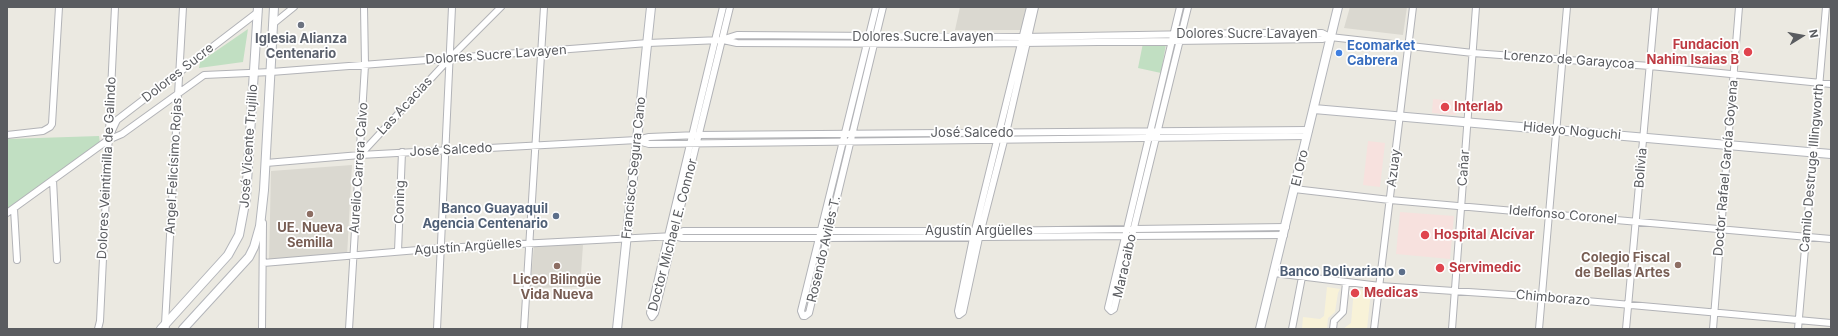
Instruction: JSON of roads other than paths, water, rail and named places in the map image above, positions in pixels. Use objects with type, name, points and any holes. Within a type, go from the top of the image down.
[{"type":"street","points":[[7,134],[43,131],[50,128],[53,120],[59,7]]},
{"type":"street","name":"Dolores Veintimilla de Galindo","points":[[98,329],[100,321],[115,7]]},
{"type":"street","name":"Angel Felicísimo Rojas","points":[[164,327],[183,7]]},
{"type":"street","name":"José Vicente Trujillo","points":[[183,329],[249,256],[254,247],[260,226],[266,163],[274,7]]},
{"type":"street","points":[[273,24],[294,7]]},
{"type":"street","name":"Aurelio Carrera Calvo","points":[[349,329],[365,65],[364,7]]},
{"type":"street","points":[[437,329],[442,248],[452,7]]},
{"type":"street","name":"Las Acacias","points":[[360,155],[450,58],[501,7]]},
{"type":"street","points":[[524,329],[536,145],[540,51],[544,7]]},
{"type":"street","name":"Francisco Segura Cano","points":[[617,329],[651,7]]},
{"type":"street","name":"Doctor Michael E. Connor","points":[[671,236],[650,313],[652,317],[655,313],[671,236],[718,40],[723,7]]},
{"type":"street","name":"Doctor Michael E. Connor","points":[[718,40],[730,7]]},
{"type":"street","name":"Rosendo Avilés T.","points":[[876,7],[801,311],[803,316],[809,313],[883,7]]},
{"type":"street","points":[[1025,40],[1030,7]]},
{"type":"street","points":[[977,235],[963,312],[959,315],[958,311],[1025,40],[1035,7]]},
{"type":"street","name":"Maracaibo","points":[[1129,237],[1108,308],[1111,311],[1114,310],[1129,237],[1150,131],[1180,7]]},
{"type":"street","name":"Maracaibo","points":[[1130,229],[1157,135],[1188,7]]},
{"type":"street","name":"El Oro","points":[[1260,329],[1285,231],[1338,7]]},
{"type":"street","name":"Azuay","points":[[1374,329],[1412,7]]},
{"type":"street","name":"Cañar","points":[[1452,329],[1476,7]]},
{"type":"street","points":[[1539,329],[1567,7]]},
{"type":"street","name":"Bolivia","points":[[1626,329],[1637,221],[1655,7]]},
{"type":"street","name":"Doctor Rafael García Goyena","points":[[1713,329],[1739,7]]},
{"type":"street","name":"Camilo Destruge Illingworth","points":[[1798,329],[1826,7]]},
{"type":"street","name":"Dolores Sucre","points":[[108,140],[118,120],[258,10]]},
{"type":"street","name":"José Vicente Trujillo","points":[[164,327],[228,255],[239,235],[246,198],[258,10]]},
{"type":"street","name":"Dolores Sucre Lavayen","points":[[718,40],[737,43],[796,43],[868,40],[1025,40],[1102,38],[1174,33],[1253,36]]},
{"type":"street","name":"Dolores Sucre Lavayen","points":[[1102,38],[1180,40],[1322,33],[1330,37]]},
{"type":"street","name":"Dolores Sucre Lavayen","points":[[270,72],[648,43],[718,40],[737,36],[796,36],[868,40]]},
{"type":"street","points":[[796,36],[796,43]]},
{"type":"street","name":"Lorenzo de Garaycoa","points":[[1330,37],[1473,53],[1734,73],[1831,84]]},
{"type":"street","name":"Dolores Sucre","points":[[7,213],[108,140],[122,134],[204,75],[270,72]]},
{"type":"street","name":"Hideyo Noguchi","points":[[1314,109],[1831,154]]},
{"type":"street","name":"José Salcedo","points":[[266,163],[402,152],[637,140],[649,137],[695,135],[767,135],[844,138],[850,141],[1001,140],[1150,131],[1157,135]]},
{"type":"street","points":[[927,140],[928,133]]},
{"type":"street","name":"José Salcedo","points":[[637,140],[649,144],[767,143],[844,138],[852,134],[1003,133],[1149,137],[1157,135],[1308,133]]},
{"type":"street","points":[[767,135],[767,143]]},
{"type":"street","name":"Coning","points":[[398,251],[402,152]]},
{"type":"street","points":[[53,180],[58,260]]},
{"type":"street","name":"Idelfonso Coronel","points":[[1294,189],[1390,200],[1831,239]]},
{"type":"street","name":"José Vicente Trujillo","points":[[262,329],[264,190]]},
{"type":"street","points":[[14,209],[17,260]]},
{"type":"street","points":[[1211,228],[1211,236]]},
{"type":"street","name":"Agustín Argüelles","points":[[1056,234],[1130,229],[1211,228],[1285,231]]},
{"type":"street","name":"Agustín Argüelles","points":[[671,236],[683,231],[822,230],[898,231],[977,235]]},
{"type":"street","points":[[746,231],[746,238]]},
{"type":"street","points":[[898,231],[899,238]]},
{"type":"street","name":"Agustín Argüelles","points":[[263,263],[398,251],[627,237],[899,238],[1056,234],[1129,237],[1211,236],[1285,231]]},
{"type":"street","name":"Chimborazo","points":[[1274,273],[1380,286],[1542,296],[1831,323]]},
{"type":"street","points":[[1292,329],[1302,277]]},
{"type":"street","points":[[1333,329],[1334,321],[1343,312],[1346,282]]},
{"type":"place","name":"Iglesia Alianza Centenario","points":[[301,25]]},
{"type":"place","name":"Fundacion Nahim Isaias B","points":[[1748,52]]},
{"type":"place","name":"Ecomarket Cabrera","points":[[1339,53]]},
{"type":"place","name":"Interlab","points":[[1445,107]]},
{"type":"place","name":"UE. Nueva Semilla","points":[[310,214]]},
{"type":"place","name":"Banco Guayaquil Agencia Centenario","points":[[556,216]]},
{"type":"place","name":"Hospital Alcívar","points":[[1425,235]]},
{"type":"place","name":"Colegio Fiscal de Bellas Artes","points":[[1678,265]]},
{"type":"place","name":"Liceo Bilingüe Vida Nueva","points":[[557,266]]},
{"type":"place","name":"Servimedic","points":[[1440,268]]},
{"type":"place","name":"Banco Bolivariano","points":[[1402,272]]},
{"type":"place","name":"Medicas","points":[[1355,293]]}]
